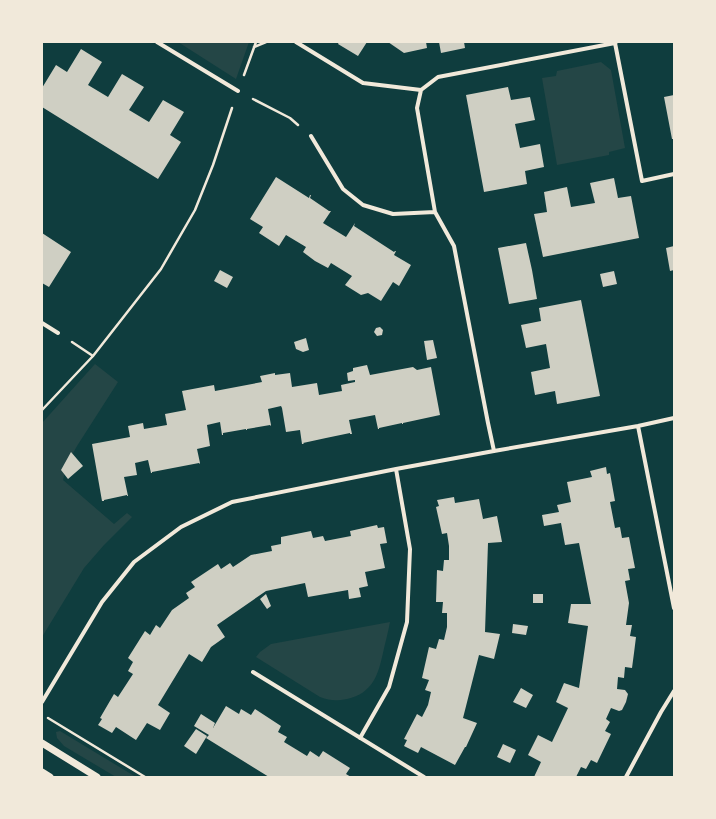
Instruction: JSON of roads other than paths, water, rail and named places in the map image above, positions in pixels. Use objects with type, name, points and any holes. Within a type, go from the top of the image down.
[{"type":"street","points":[[157,42],[238,92]]},
{"type":"street","points":[[296,42],[363,83],[421,90]]},
{"type":"street","points":[[494,451],[454,246],[435,212],[417,108],[421,90],[438,77],[616,43],[642,181],[674,174]]},
{"type":"street","points":[[311,136],[343,189],[363,206],[393,214],[435,212]]},
{"type":"street","points":[[42,323],[58,333]]},
{"type":"street","points":[[42,702],[102,602],[134,562],[181,527],[232,502],[396,469],[638,426],[674,418]]},
{"type":"street","points":[[638,426],[674,608]]},
{"type":"street","points":[[360,738],[389,687],[407,622],[410,549],[396,469]]},
{"type":"street","points":[[253,672],[424,777]]},
{"type":"street","points":[[626,777],[674,691]]},
{"type":"street","points":[[42,743],[97,777]]},
{"type":"street","points":[[42,772],[50,777]]}]
